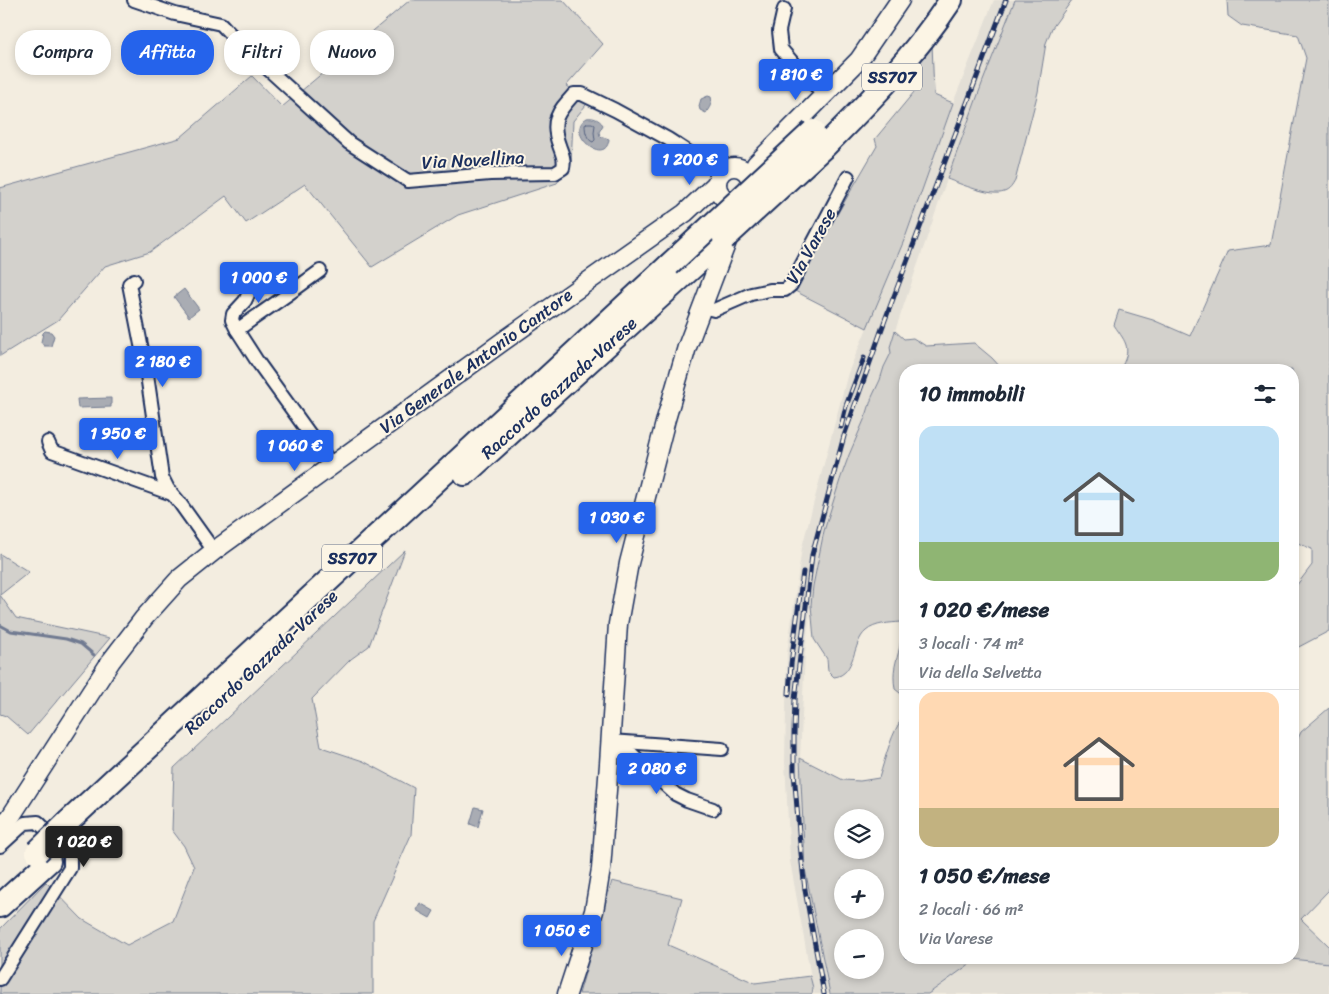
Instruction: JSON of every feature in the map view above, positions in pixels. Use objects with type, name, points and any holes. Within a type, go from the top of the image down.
[{"type":"highway","name":"Raccordo Gazzada-Varese","points":[[642,301],[669,265],[819,139],[868,104],[919,45],[951,0]]},
{"type":"highway","name":"Raccordo Gazzada-Varese","points":[[0,906],[43,856],[256,664],[642,301],[725,240],[819,139]]},
{"type":"highway","name":"Raccordo Gazzada-Varese","points":[[669,265],[725,240]]},
{"type":"highway","name":"Raccordo Gazzada-Varese","points":[[0,886],[43,856]]},
{"type":"main road","points":[[567,994],[594,911],[601,866],[618,624],[629,563],[687,346],[725,240],[734,199],[750,190],[749,171],[859,60],[900,0]]},
{"type":"main road","points":[[734,199],[719,192],[720,178],[732,168],[749,171]]},
{"type":"main road","name":"Via Generale Antonio Cantore","points":[[0,829],[11,816],[110,661],[144,618],[179,579],[214,551],[502,342],[685,213],[720,178]]},
{"type":"main road","name":"Via Generale Antonio Cantore","points":[[685,213],[734,199]]},
{"type":"street","name":"Via Novellina","points":[[134,0],[175,14],[221,24],[349,143],[408,181],[490,174],[555,173],[563,168],[564,161],[554,123],[558,111],[574,94],[582,94],[668,139],[705,163],[720,178]]},
{"type":"street","points":[[784,9],[779,31],[782,49],[799,70],[825,95]]},
{"type":"street","name":"Via Varese","points":[[702,308],[714,310],[751,294],[770,290],[785,290],[792,285],[848,177]]},
{"type":"street","points":[[237,330],[320,270]]},
{"type":"street","points":[[260,275],[254,282],[245,301],[233,314],[232,320],[257,361],[332,466]]},
{"type":"street","points":[[134,280],[129,284],[147,375],[162,477],[168,489],[214,551]]},
{"type":"street","points":[[48,442],[52,451],[172,494]]},
{"type":"street","points":[[610,746],[722,749]]},
{"type":"street","points":[[610,746],[632,754],[675,794],[713,809]]},
{"type":"street","points":[[0,846],[25,822],[38,822],[70,854],[70,868],[0,979]]},
{"type":"shaded area","points":[[410,0],[563,0],[603,44],[566,86],[590,100],[573,121],[571,164],[557,183],[458,215],[372,267],[305,184],[246,223],[226,196],[150,252],[105,266],[58,320],[0,356],[0,188],[180,138],[252,76],[282,107],[320,75],[394,75],[394,30],[374,30]]},
{"type":"shaded area","points":[[994,0],[1015,0],[947,179],[895,331],[890,347],[891,353],[840,480],[824,531],[813,586],[805,653],[800,758],[805,869],[830,994],[814,994],[790,861],[785,762],[787,654],[802,547],[848,373],[905,238],[953,103]]},
{"type":"shaded area","points":[[1015,0],[1072,0],[1052,28],[1046,43],[1038,92],[1015,181],[1011,188],[1006,191],[992,193],[947,179]]},
{"type":"shaded area","points":[[1227,0],[1329,0],[1329,631],[1299,647],[1299,582],[1312,565],[1312,549],[1299,544],[1299,364],[1123,364],[1127,351],[1126,346],[1114,325],[1119,310],[1153,320],[1190,336],[1228,251],[1271,245],[1306,58],[1298,35],[1242,26],[1228,16]]},
{"type":"shaded area","points":[[932,43],[934,95],[953,103],[905,238],[867,328],[793,290],[877,146],[875,139],[919,86],[904,77]]},
{"type":"shaded area","points":[[895,331],[904,339],[913,338],[926,346],[974,343],[998,364],[899,364],[899,622],[878,625],[866,631],[858,643],[846,671],[834,677],[828,671],[827,659],[814,639],[811,605],[813,586],[824,531],[840,480],[891,353],[890,347]]},
{"type":"shaded area","points":[[405,550],[369,646],[351,659],[312,699],[321,747],[363,761],[414,788],[411,835],[373,921],[373,994],[0,994],[0,929],[46,882],[82,919],[127,945],[173,921],[194,867],[184,846],[172,830],[174,768]]},
{"type":"shaded area","points":[[0,554],[29,572],[0,595]]},
{"type":"shaded area","points":[[0,595],[16,618],[110,638],[28,735],[6,716],[0,714]]},
{"type":"shaded area","points":[[899,650],[899,692],[895,689],[895,667]]},
{"type":"shaded area","points":[[1329,708],[1329,890],[1301,919],[1329,946],[1329,963],[1299,960],[1299,736],[1301,732]]},
{"type":"shaded area","points":[[899,723],[899,964],[970,964],[928,994],[830,994],[805,869],[800,758],[843,780],[860,781],[879,778],[889,745]]},
{"type":"shaded area","points":[[612,881],[682,898],[668,945],[755,983],[810,976],[813,988],[812,994],[579,994]]},
{"type":"shaded area","points":[[1299,960],[1329,963],[1329,994],[928,994],[970,964],[1299,964]]},
{"type":"water","points":[[708,96],[711,97],[711,101],[706,113],[700,110],[699,106],[701,99]]},
{"type":"water","points":[[587,118],[596,119],[603,125],[599,132],[600,136],[609,139],[606,147],[601,150],[594,149],[588,145],[583,138],[580,131],[581,124]]},
{"type":"water","points":[[184,289],[199,309],[189,317],[174,297]]},
{"type":"water","points":[[45,331],[51,332],[54,336],[51,346],[44,346],[41,342]]},
{"type":"water","points":[[111,398],[111,407],[78,408],[77,399]]},
{"type":"water","points":[[475,807],[483,809],[478,827],[470,824]]},
{"type":"water","points":[[420,903],[434,911],[430,918],[416,910]]},
{"type":"waterway","points":[[0,625],[11,631],[66,639],[81,644],[94,655]]},
{"type":"railway","points":[[824,994],[805,890],[794,772],[795,699],[812,555],[844,436],[885,320],[1006,0]]},
{"type":"railway","points":[[841,427],[846,406],[864,358]]},
{"type":"railway","points":[[789,694],[803,572]]}]
